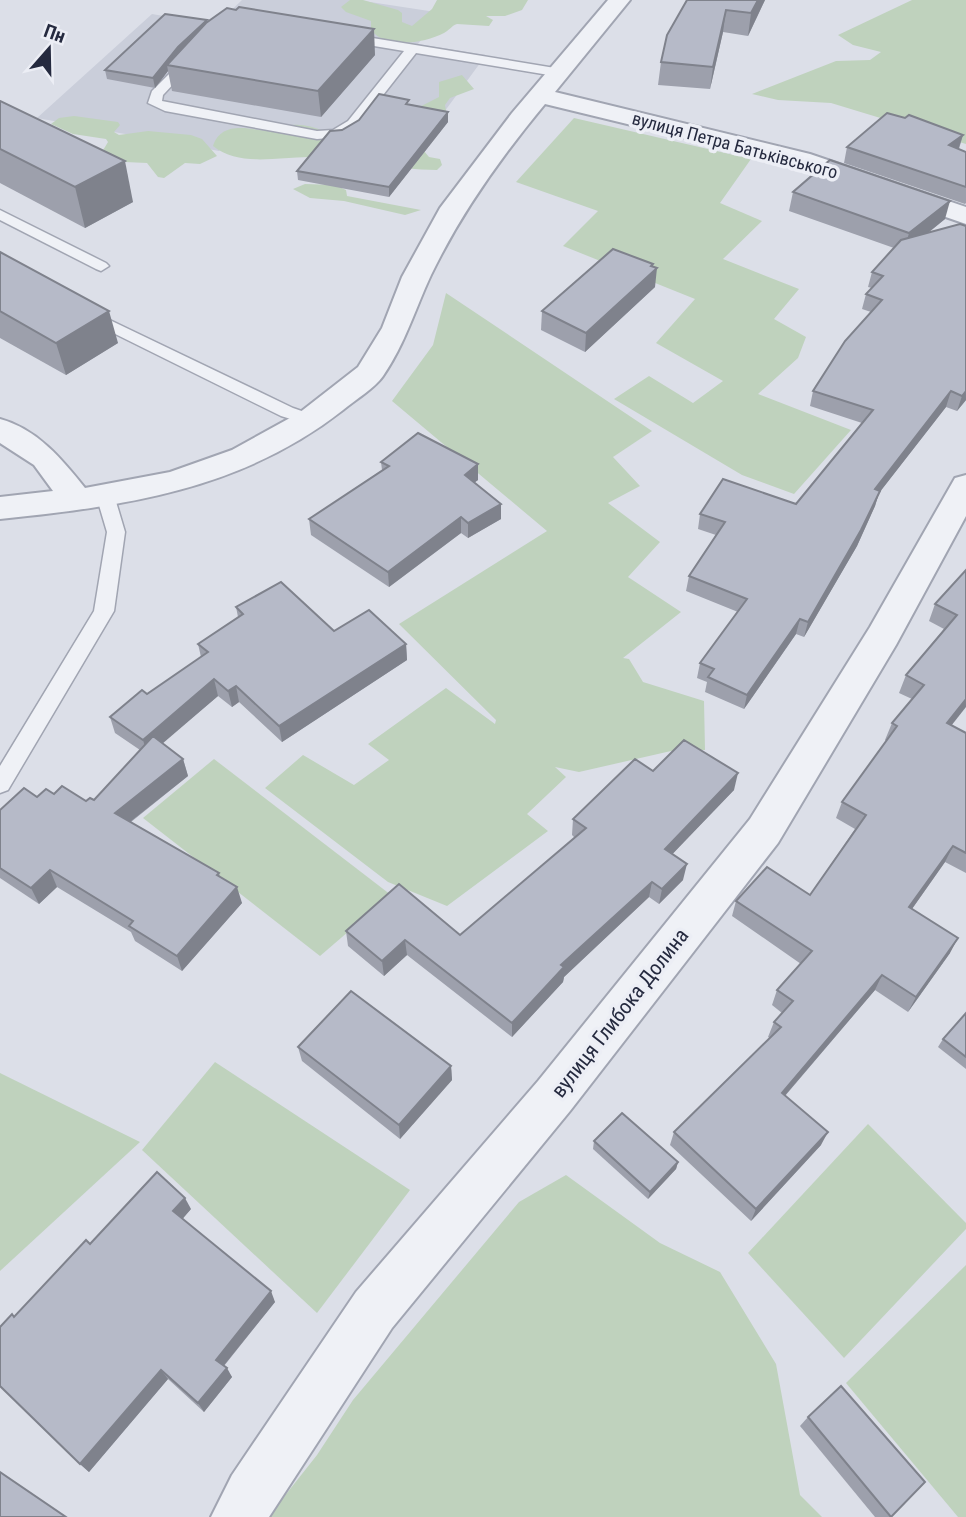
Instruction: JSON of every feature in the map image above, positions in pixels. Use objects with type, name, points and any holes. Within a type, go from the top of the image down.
[{"type":"street","points":[[0,508],[91,497],[176,482],[243,457],[310,420],[370,373],[396,328],[416,277],[453,208],[521,118],[619,0]]},
{"type":"street","name":"вулиця Петра Батьківського","points":[[542,96],[801,159],[966,216]]},
{"type":"street","points":[[0,429],[45,458],[91,497]]},
{"type":"street","name":"вулиця Глибока Долина","points":[[239,1517],[251,1494],[374,1310],[554,1096],[764,831],[883,636],[966,486]]},
{"type":"lane","points":[[332,36],[561,73]]},
{"type":"lane","points":[[199,51],[157,94],[155,103],[317,135],[335,134],[353,124],[413,48]]},
{"type":"lane","points":[[0,214],[101,266]]},
{"type":"lane","points":[[73,306],[287,412],[310,420]]},
{"type":"lane","points":[[0,784],[104,611],[116,532],[91,497]]},
{"type":"shaded area","points":[[242,0],[357,0],[442,13],[418,44],[486,55],[406,164],[236,133],[219,151],[37,118],[152,14],[216,25]]},
{"type":"green space","points":[[350,0],[363,0],[398,10],[402,13],[402,22],[412,26],[432,9],[437,0],[528,0],[522,10],[505,16],[486,16],[493,20],[489,26],[457,24],[436,37],[406,43],[378,36],[371,30],[371,21],[346,12],[341,7]]},
{"type":"green space","points":[[912,0],[966,0],[966,144],[831,103],[778,100],[752,94],[836,61],[870,60],[881,52],[853,45],[838,35]]},
{"type":"green space","points":[[462,75],[474,89],[450,98],[445,105],[447,117],[424,151],[429,157],[440,159],[442,165],[437,170],[313,157],[248,159],[224,153],[213,146],[225,131],[242,128],[276,131],[292,125],[314,128],[349,143],[439,97],[439,82]]},
{"type":"green space","points":[[74,116],[118,122],[120,125],[114,132],[119,135],[148,131],[191,135],[202,139],[217,156],[200,164],[185,163],[164,178],[158,177],[147,163],[125,162],[102,152],[108,142],[106,139],[73,134],[51,124],[59,118]]},
{"type":"green space","points":[[574,118],[751,159],[720,203],[762,221],[723,259],[799,289],[774,319],[806,337],[798,358],[758,394],[851,430],[794,494],[742,475],[614,399],[649,376],[693,403],[723,381],[656,343],[695,299],[563,246],[598,211],[516,182]]},
{"type":"green space","points":[[305,184],[335,185],[346,190],[347,196],[421,210],[405,215],[344,201],[310,198],[293,189]]},
{"type":"green space","points":[[446,293],[652,431],[613,457],[640,486],[608,503],[660,542],[628,577],[681,612],[623,658],[629,659],[643,682],[704,701],[705,750],[671,751],[579,772],[555,767],[566,777],[527,814],[548,831],[447,906],[388,882],[265,788],[303,755],[354,785],[389,760],[368,744],[446,688],[495,724],[496,720],[399,624],[547,531],[392,401],[433,345]]},
{"type":"green space","points":[[214,759],[391,895],[320,956],[143,818]]},
{"type":"green space","points":[[215,1062],[410,1190],[317,1313],[142,1150]]},
{"type":"green space","points":[[0,1073],[140,1142],[0,1271]]},
{"type":"green space","points":[[868,1124],[966,1223],[966,1229],[844,1358],[748,1253]]},
{"type":"green space","points":[[566,1175],[660,1243],[720,1272],[776,1364],[800,1495],[822,1517],[268,1517],[317,1455],[353,1400],[519,1202]]},
{"type":"green space","points":[[966,1265],[966,1517],[958,1517],[846,1383]]},
{"type":"building","points":[[687,0],[758,0],[751,13],[726,10],[713,67],[661,62],[667,35]]},
{"type":"building","points":[[239,7],[374,29],[318,91],[167,65],[206,23],[227,8],[236,10]]},
{"type":"building","points":[[165,14],[207,20],[178,47],[153,78],[105,70]]},
{"type":"building","points":[[379,94],[409,100],[406,104],[448,112],[389,187],[297,171],[330,131],[342,130],[359,120]]},
{"type":"building","points":[[0,101],[125,161],[75,187],[0,149]]},
{"type":"building","points":[[887,113],[905,118],[909,115],[963,135],[949,145],[966,152],[966,187],[847,147]]},
{"type":"building","points":[[830,160],[950,201],[909,233],[793,192]]},
{"type":"building","points":[[960,224],[966,226],[966,391],[962,396],[951,391],[875,489],[880,491],[861,530],[808,622],[800,619],[747,695],[708,677],[714,669],[700,663],[747,599],[689,576],[725,522],[700,514],[723,479],[796,504],[873,410],[813,391],[845,341],[882,300],[866,294],[883,276],[872,272],[901,240]]},
{"type":"building","points":[[613,249],[657,268],[586,333],[542,311]]},
{"type":"building","points":[[0,252],[109,311],[56,343],[0,311]]},
{"type":"building","points":[[418,433],[478,464],[465,475],[501,504],[468,523],[461,517],[388,572],[309,519],[389,466],[381,462]]},
{"type":"building","points":[[966,570],[966,699],[947,723],[966,733],[966,853],[953,846],[909,907],[958,938],[916,997],[882,975],[782,1093],[828,1132],[756,1209],[674,1132],[781,1027],[774,1022],[793,1001],[777,990],[812,951],[736,901],[767,867],[810,895],[866,815],[842,802],[897,726],[892,723],[924,685],[906,675],[957,615],[935,604]]},
{"type":"building","points":[[281,582],[334,631],[369,610],[406,644],[279,726],[236,686],[228,691],[214,679],[143,740],[110,717],[142,690],[147,694],[208,652],[198,644],[243,614],[236,607]]},
{"type":"building","points":[[153,736],[183,759],[115,813],[219,873],[217,875],[237,887],[177,956],[129,926],[133,921],[50,870],[31,888],[0,868],[0,810],[24,788],[37,797],[46,789],[54,794],[62,786],[86,801],[90,798],[94,800]]},
{"type":"building","points":[[684,740],[738,773],[665,849],[687,864],[662,889],[652,882],[561,965],[564,967],[512,1023],[405,940],[382,961],[346,931],[399,884],[460,935],[586,828],[573,819],[635,759],[653,771]]},
{"type":"building","points":[[351,991],[451,1066],[399,1125],[298,1047]]},
{"type":"building","points":[[966,1013],[966,1057],[943,1039]]},
{"type":"building","points":[[622,1113],[678,1162],[650,1192],[594,1141]]},
{"type":"building","points":[[157,1172],[185,1198],[173,1211],[271,1291],[216,1360],[227,1368],[198,1403],[161,1370],[80,1464],[0,1386],[0,1327],[12,1314],[14,1317],[86,1240],[90,1244]]},
{"type":"building","points":[[841,1386],[925,1482],[891,1517],[808,1417]]},
{"type":"building","points":[[0,1472],[66,1517],[0,1517]]}]
